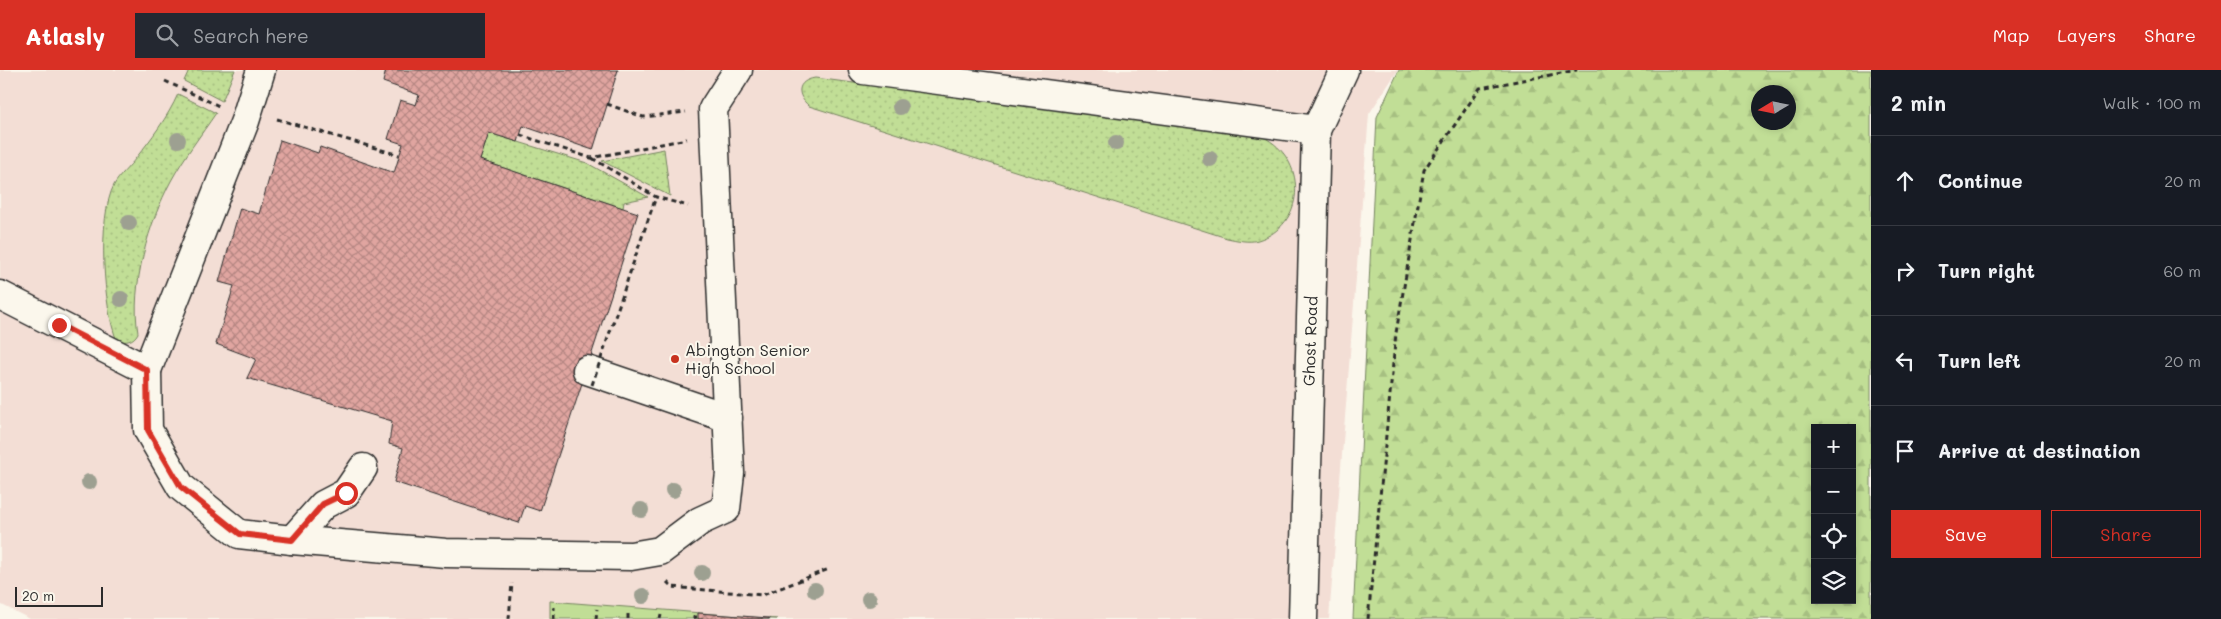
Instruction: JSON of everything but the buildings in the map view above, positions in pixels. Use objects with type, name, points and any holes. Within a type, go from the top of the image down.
[{"type":"street","points":[[261,70],[245,121],[147,370],[148,430],[181,487],[240,534],[446,553],[631,556],[660,551],[700,521],[726,509],[730,473],[714,109],[733,72]]},
{"type":"street","points":[[863,70],[1316,130]]},
{"type":"street","name":"Ghost Road","points":[[1303,619],[1316,130],[1344,70]]},
{"type":"street","points":[[0,295],[147,370]]},
{"type":"street","points":[[590,378],[728,418]]},
{"type":"street","points":[[292,540],[323,504],[346,493],[363,468]]},
{"type":"path","points":[[1368,619],[1396,333],[1424,170],[1480,88],[1577,70]]},
{"type":"path","points":[[165,81],[219,106]]},
{"type":"path","points":[[607,104],[643,117],[662,114]]},
{"type":"path","points":[[277,119],[399,155]]},
{"type":"path","points":[[520,135],[591,158],[656,197],[666,200]]},
{"type":"path","points":[[591,158],[663,144]]},
{"type":"path","points":[[590,378],[656,197]]},
{"type":"path","points":[[667,582],[672,587],[763,595],[829,569]]},
{"type":"path","points":[[509,619],[512,583]]},
{"type":"path","points":[[554,607],[554,619]]},
{"type":"path","points":[[596,619],[597,610]]},
{"type":"path","points":[[628,613],[628,619]]},
{"type":"shaded area","name":"Abington Senior High School","points":[[0,70],[1398,70],[1369,114],[1329,619],[30,619],[0,604]]},
{"type":"green space","points":[[189,70],[235,70],[222,101],[184,81]]},
{"type":"green space","points":[[1399,70],[1871,70],[1871,619],[1353,619],[1377,117]]},
{"type":"green space","points":[[815,78],[1260,136],[1267,139],[1280,150],[1290,163],[1295,178],[1296,193],[1292,208],[1285,222],[1274,233],[1254,241],[1227,238],[809,106],[802,97],[800,89],[804,82]]},
{"type":"green space","points":[[178,94],[216,113],[176,172],[155,215],[139,275],[136,315],[138,333],[129,341],[117,341],[112,326],[105,285],[104,240],[105,219],[109,200],[114,185],[159,128]]},
{"type":"green space","points":[[489,133],[587,163],[648,197],[624,202],[623,208],[480,160]]},
{"type":"green space","points":[[664,149],[670,196],[602,161]]},
{"type":"green space","points":[[550,601],[777,619],[550,619]]},
{"type":"place","name":"Abington Senior High School","points":[[675,359]]},
{"type":"route","points":[[59,325],[147,370],[148,430],[181,487],[240,534],[292,540],[323,504],[346,493]]}]
